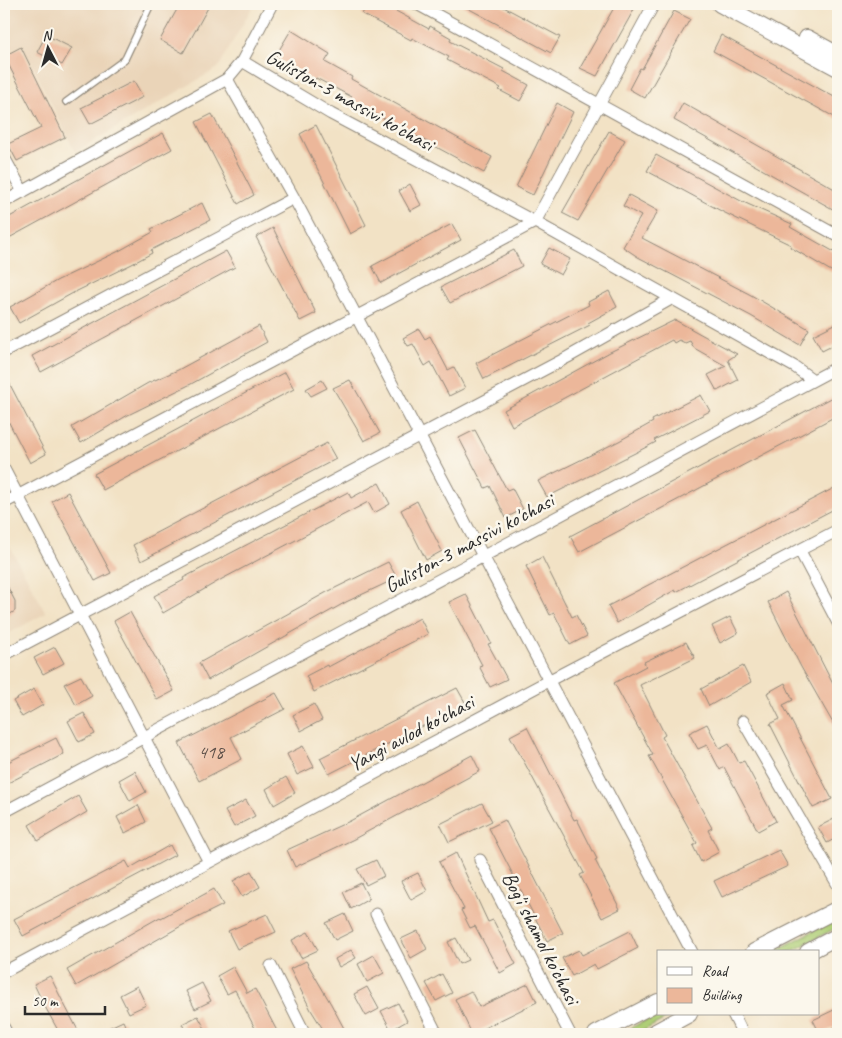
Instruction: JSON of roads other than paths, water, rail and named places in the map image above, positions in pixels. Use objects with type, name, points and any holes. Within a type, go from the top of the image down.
[{"type":"street","points":[[242,61],[272,4]]},
{"type":"street","points":[[417,4],[838,236]]},
{"type":"street","points":[[4,503],[535,222],[654,4]]},
{"type":"street","points":[[720,4],[838,68]]},
{"type":"street","points":[[743,4],[838,55]]},
{"type":"street","name":"Guliston-3 massivi ko'chasi","points":[[4,202],[227,79],[242,61],[331,114],[535,222],[795,367],[813,380]]},
{"type":"street","points":[[227,79],[294,198],[691,950]]},
{"type":"street","points":[[4,157],[23,192]]},
{"type":"street","points":[[4,352],[294,198]]},
{"type":"street","points":[[4,656],[568,357],[671,299]]},
{"type":"street","name":"Guliston-3 massivi ko'chasi","points":[[4,812],[838,368]]},
{"type":"street","points":[[4,469],[209,862]]},
{"type":"street","name":"Yangi avlod ko'chasi","points":[[4,972],[548,681],[838,530]]},
{"type":"street","points":[[800,551],[838,623]]},
{"type":"street","points":[[743,720],[838,885]]},
{"type":"street","name":"Bog'i shamol ko'chasi","points":[[480,860],[570,1034]]},
{"type":"street","points":[[758,950],[838,909]]},
{"type":"street","points":[[376,914],[437,1034]]},
{"type":"street","points":[[812,950],[838,936]]},
{"type":"street","points":[[271,966],[305,1034]]},
{"type":"street","points":[[596,1034],[657,1003]]},
{"type":"street","points":[[652,1034],[685,1016]]},
{"type":"street","points":[[734,1016],[743,1034]]},
{"type":"street","points":[[4,1028],[7,1034]]},
{"type":"lane","points":[[66,102],[124,59],[151,4]]}]
